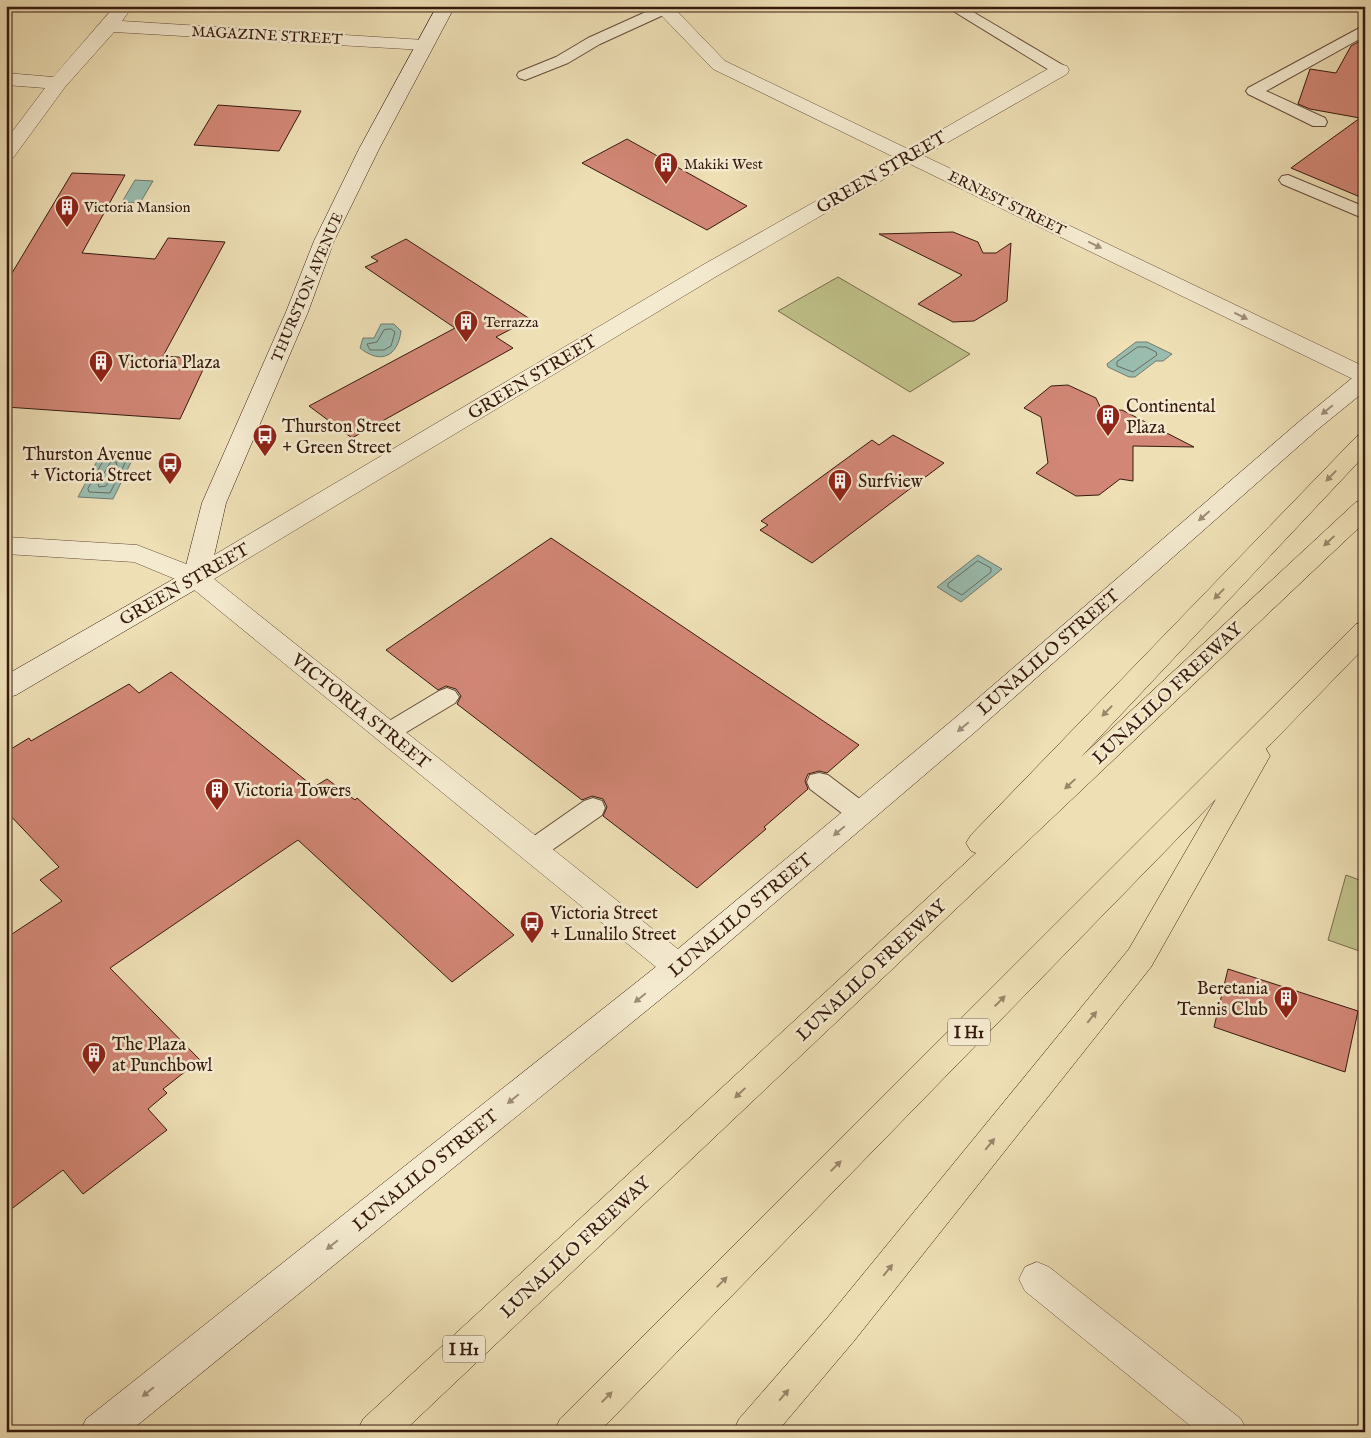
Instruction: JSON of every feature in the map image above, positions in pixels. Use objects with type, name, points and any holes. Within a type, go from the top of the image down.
[{"type":"highway","points":[[776,1060],[1365,441]]},
{"type":"highway","name":"LUNALILO FREEWAY","points":[[376,1432],[1365,508]]},
{"type":"highway","name":"I H1","points":[[573,1432],[1365,631]]},
{"type":"highway","points":[[752,1432],[841,1329],[1140,958],[1275,723]]},
{"type":"highway","points":[[356,1432],[553,1267]]},
{"type":"street","name":"THURSTON AVENUE","points":[[196,578],[214,503],[297,312],[324,241],[369,149],[446,6]]},
{"type":"street","name":"ERNEST STREET","points":[[665,9],[719,65],[1365,377]]},
{"type":"street","name":"MAGAZINE STREET","points":[[114,13],[424,45]]},
{"type":"street","points":[[6,154],[58,83],[114,13]]},
{"type":"street","name":"GREEN STREET","points":[[6,688],[196,578],[710,270],[1060,70]]},
{"type":"street","points":[[6,79],[58,83]]},
{"type":"street","name":"LUNALILO STREET","points":[[99,1432],[678,967],[965,725],[1365,377]]},
{"type":"street","name":"VICTORIA STREET","points":[[6,545],[137,554],[196,578],[678,967]]},
{"type":"street","points":[[1037,1279],[1228,1432]]},
{"type":"lane","points":[[952,6],[1060,70]]},
{"type":"lane","points":[[525,75],[562,60],[594,41],[665,9]]},
{"type":"lane","points":[[1319,122],[1254,91],[1365,30]]},
{"type":"lane","points":[[1288,180],[1365,214]]},
{"type":"lane","points":[[387,733],[447,697]]},
{"type":"lane","points":[[819,782],[860,814]]},
{"type":"lane","points":[[533,850],[593,808]]},
{"type":"green space","points":[[838,277],[970,354],[910,392],[778,311]]},
{"type":"green space","points":[[1346,875],[1365,882],[1365,953],[1328,940]]},
{"type":"water","points":[[135,180],[153,181],[140,203],[122,202]]},
{"type":"water","points":[[381,324],[394,324],[401,331],[396,347],[392,352],[381,357],[360,348],[363,338],[374,338]]},
{"type":"water","points":[[1136,342],[1147,342],[1172,354],[1163,361],[1156,361],[1135,377],[1129,377],[1108,367],[1107,364]]},
{"type":"water","points":[[103,450],[136,452],[113,499],[78,497]]},
{"type":"water","points":[[978,555],[1002,569],[961,602],[937,587]]},
{"type":"building","points":[[1365,38],[1365,199],[1291,168],[1360,118],[1310,109],[1298,104],[1310,69],[1336,73],[1351,46]]},
{"type":"building","points":[[218,105],[301,111],[279,151],[194,145]]},
{"type":"building","name":"Makiki West","points":[[627,139],[747,206],[707,230],[582,163]]},
{"type":"building","points":[[72,173],[125,175],[82,253],[155,259],[168,238],[225,242],[163,356],[208,359],[180,419],[6,407],[6,283]]},
{"type":"building","points":[[953,232],[978,242],[983,253],[996,253],[1011,243],[1007,301],[974,321],[953,322],[918,304],[962,275],[879,234]]},
{"type":"building","name":"Terrazza","points":[[406,239],[530,319],[496,337],[513,348],[352,438],[309,406],[455,328],[365,267],[378,261],[371,257]]},
{"type":"building","name":"Continental Plaza","points":[[1068,385],[1096,398],[1102,411],[1122,410],[1194,447],[1133,446],[1133,481],[1120,479],[1099,495],[1076,496],[1036,473],[1048,463],[1041,417],[1024,408],[1051,386]]},
{"type":"building","name":"Surfview","points":[[893,435],[944,463],[812,563],[760,530],[768,525],[761,521],[872,440],[879,445]]},
{"type":"building","points":[[551,538],[859,745],[827,773],[819,771],[808,774],[805,781],[808,789],[764,827],[766,829],[697,888],[603,816],[607,807],[603,799],[592,796],[582,800],[457,704],[461,696],[456,689],[446,686],[438,690],[386,650]]},
{"type":"building","points":[[171,672],[314,787],[327,779],[355,800],[357,798],[514,935],[452,982],[298,840],[110,968],[200,1060],[163,1089],[167,1093],[148,1109],[167,1130],[83,1194],[63,1170],[6,1213],[6,938],[62,901],[40,880],[59,867],[6,811],[6,752],[29,738],[31,741],[129,684],[139,693]]},
{"type":"building","name":"Beretania Tennis Club","points":[[1228,969],[1358,1011],[1345,1072],[1214,1027]]},
{"type":"place","name":"Makiki West","points":[[666,185]]},
{"type":"place","name":"Victoria Mansion","points":[[67,228]]},
{"type":"place","name":"Terrazza","points":[[466,343]]},
{"type":"place","name":"Victoria Plaza","points":[[101,383]]},
{"type":"place","name":"Continental Plaza","points":[[1108,437]]},
{"type":"place","name":"Thurston Street + Green Street","points":[[265,457]]},
{"type":"place","name":"Thurston Avenue + Victoria Street","points":[[170,485]]},
{"type":"place","name":"Surfview","points":[[840,502]]},
{"type":"place","name":"Victoria Towers","points":[[217,811]]},
{"type":"place","name":"Victoria Street + Lunalilo Street","points":[[532,944]]},
{"type":"place","name":"Beretania Tennis Club","points":[[1286,1019]]},
{"type":"place","name":"The Plaza at Punchbowl","points":[[94,1075]]}]
